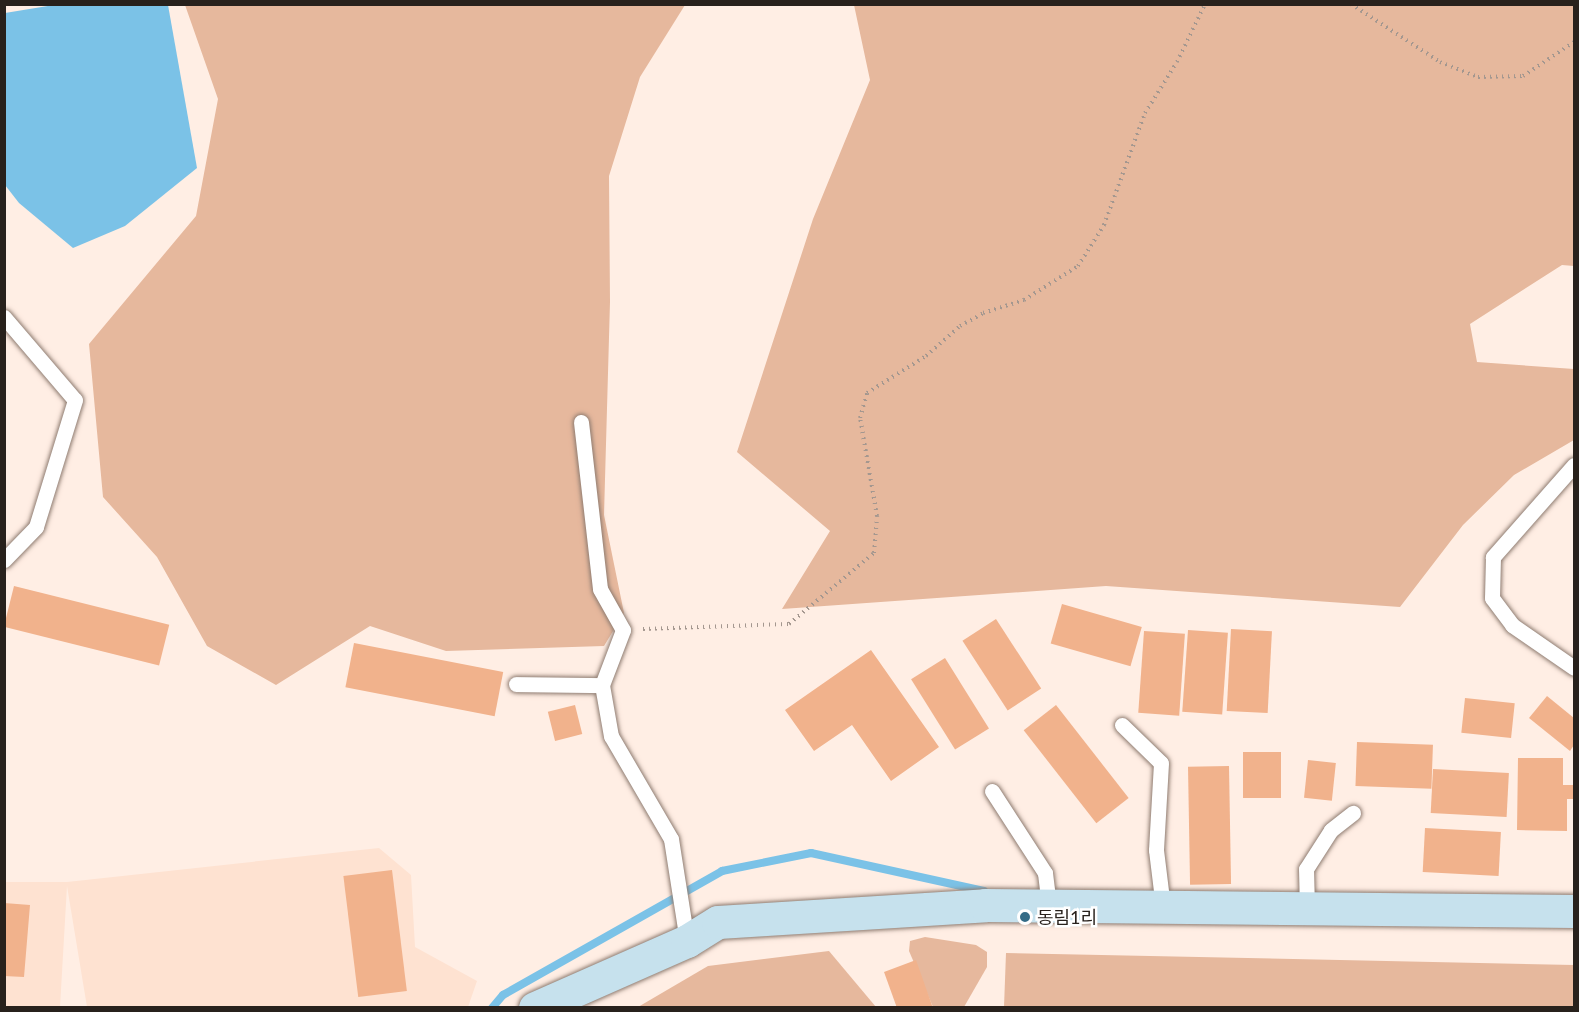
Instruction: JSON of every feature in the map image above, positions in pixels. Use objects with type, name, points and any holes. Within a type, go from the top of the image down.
[{"type":"street","points":[[535,1008],[684,927],[718,922],[985,905],[1307,909],[1571,908]]},
{"type":"lane","points":[[4,317],[75,400],[36,526],[4,560]]},
{"type":"lane","points":[[581,422],[600,589],[623,630],[602,685],[611,736],[671,839],[684,927]]},
{"type":"lane","points":[[1575,465],[1493,557],[1492,598],[1512,625],[1575,668]]},
{"type":"lane","points":[[516,684],[602,685]]},
{"type":"lane","points":[[1122,725],[1161,763],[1156,849],[1163,907]]},
{"type":"lane","points":[[992,791],[1045,873],[1049,906]]},
{"type":"lane","points":[[1307,909],[1306,868],[1331,830],[1353,813]]},
{"type":"path","points":[[623,630],[789,624],[865,563],[874,553],[877,516],[860,418],[867,393],[926,356],[960,326],[983,313],[1024,300],[1078,266],[1104,225],[1144,113],[1177,62],[1205,4]]},
{"type":"path","points":[[1351,4],[1440,62],[1478,77],[1523,76],[1575,42]]},
{"type":"shaded area","points":[[185,5],[685,5],[640,77],[609,176],[610,302],[604,515],[624,613],[604,646],[446,651],[370,626],[276,685],[207,646],[157,557],[103,497],[89,344],[196,216],[218,99]]},
{"type":"shaded area","points":[[854,5],[1574,5],[1574,266],[1562,265],[1470,324],[1477,362],[1574,369],[1574,440],[1514,475],[1463,525],[1400,607],[1106,586],[782,609],[830,531],[737,452],[813,219],[870,80]]},
{"type":"shaded area","points":[[379,848],[411,875],[415,947],[477,981],[468,1007],[87,1007],[67,886],[60,1007],[5,1008],[5,882],[67,882]]},
{"type":"shaded area","points":[[925,937],[976,945],[987,952],[987,967],[964,1007],[933,1007],[909,951],[910,941]]},
{"type":"shaded area","points":[[829,951],[876,1007],[638,1007],[708,966]]},
{"type":"shaded area","points":[[1006,953],[1574,965],[1574,1007],[1004,1007]]},
{"type":"water","points":[[60,4],[168,5],[197,168],[125,226],[73,248],[19,203],[5,185],[5,13]]},
{"type":"building","points":[[14,586],[169,625],[159,665],[4,627]]},
{"type":"building","points":[[1062,604],[1142,627],[1130,666],[1051,643]]},
{"type":"building","points":[[996,619],[1041,689],[1008,710],[962,641]]},
{"type":"building","points":[[1231,629],[1272,631],[1268,713],[1227,711]]},
{"type":"building","points":[[1188,630],[1228,633],[1222,715],[1182,712]]},
{"type":"building","points":[[1144,631],[1185,634],[1179,716],[1138,713]]},
{"type":"building","points":[[354,643],[503,672],[495,716],[345,687]]},
{"type":"building","points":[[871,650],[939,747],[891,781],[852,725],[814,751],[785,710]]},
{"type":"building","points":[[945,658],[989,728],[955,750],[911,679]]},
{"type":"building","points":[[1547,696],[1574,718],[1574,745],[1570,751],[1529,718]]},
{"type":"building","points":[[1465,698],[1515,703],[1511,738],[1461,733]]},
{"type":"building","points":[[575,705],[582,734],[555,741],[548,712]]},
{"type":"building","points":[[1056,705],[1129,798],[1096,823],[1024,730]]},
{"type":"building","points":[[1357,742],[1433,745],[1431,789],[1355,786]]},
{"type":"building","points":[[1243,752],[1281,752],[1281,798],[1243,798]]},
{"type":"building","points":[[1518,758],[1563,758],[1563,785],[1574,785],[1574,799],[1567,799],[1567,831],[1517,830]]},
{"type":"building","points":[[1308,760],[1336,763],[1332,801],[1304,798]]},
{"type":"building","points":[[1229,766],[1231,884],[1190,885],[1188,767]]},
{"type":"building","points":[[1433,769],[1509,773],[1507,817],[1431,813]]},
{"type":"building","points":[[1425,828],[1501,832],[1499,876],[1423,872]]},
{"type":"building","points":[[392,870],[407,991],[358,997],[343,876]]},
{"type":"building","points":[[4,903],[30,905],[24,977],[4,976]]},
{"type":"building","points":[[916,960],[933,1008],[897,1008],[884,972]]},
{"type":"waterway","points":[[492,1008],[503,995],[722,871],[811,853],[984,891]]},
{"type":"place","name":"동림1리","points":[[1025,917]]}]
